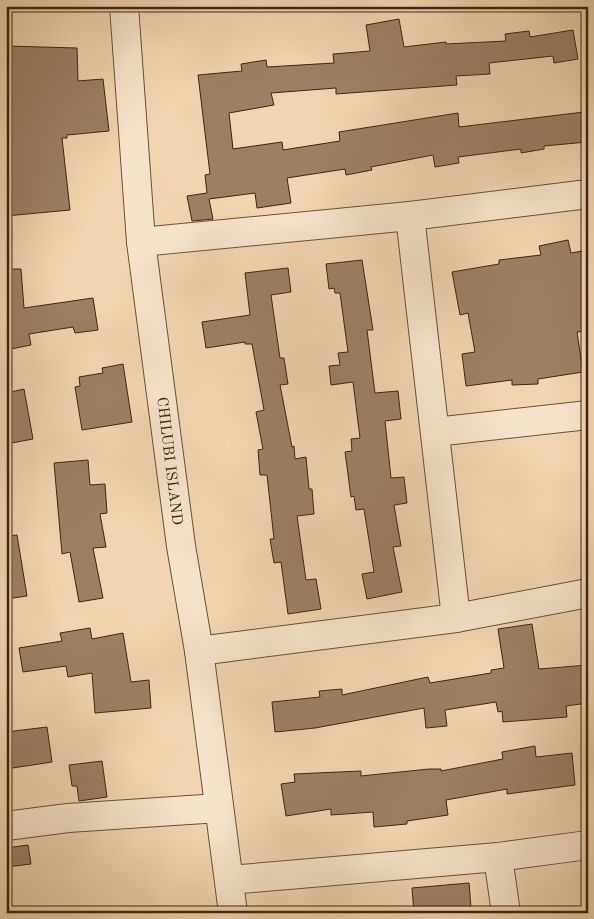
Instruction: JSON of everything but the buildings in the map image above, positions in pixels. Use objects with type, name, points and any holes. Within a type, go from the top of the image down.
[{"type":"street","name":"CHILUBI ISLAND","points":[[124,6],[141,242],[180,546],[199,651],[233,913]]},
{"type":"street","points":[[141,242],[410,216],[588,194]]},
{"type":"street","points":[[410,216],[456,618]]},
{"type":"street","points":[[435,432],[588,415]]},
{"type":"street","points":[[199,651],[456,618],[588,593]]},
{"type":"street","points":[[6,826],[68,818],[220,808]]},
{"type":"street","points":[[229,880],[498,857],[588,845]]},
{"type":"street","points":[[498,857],[506,913]]}]
